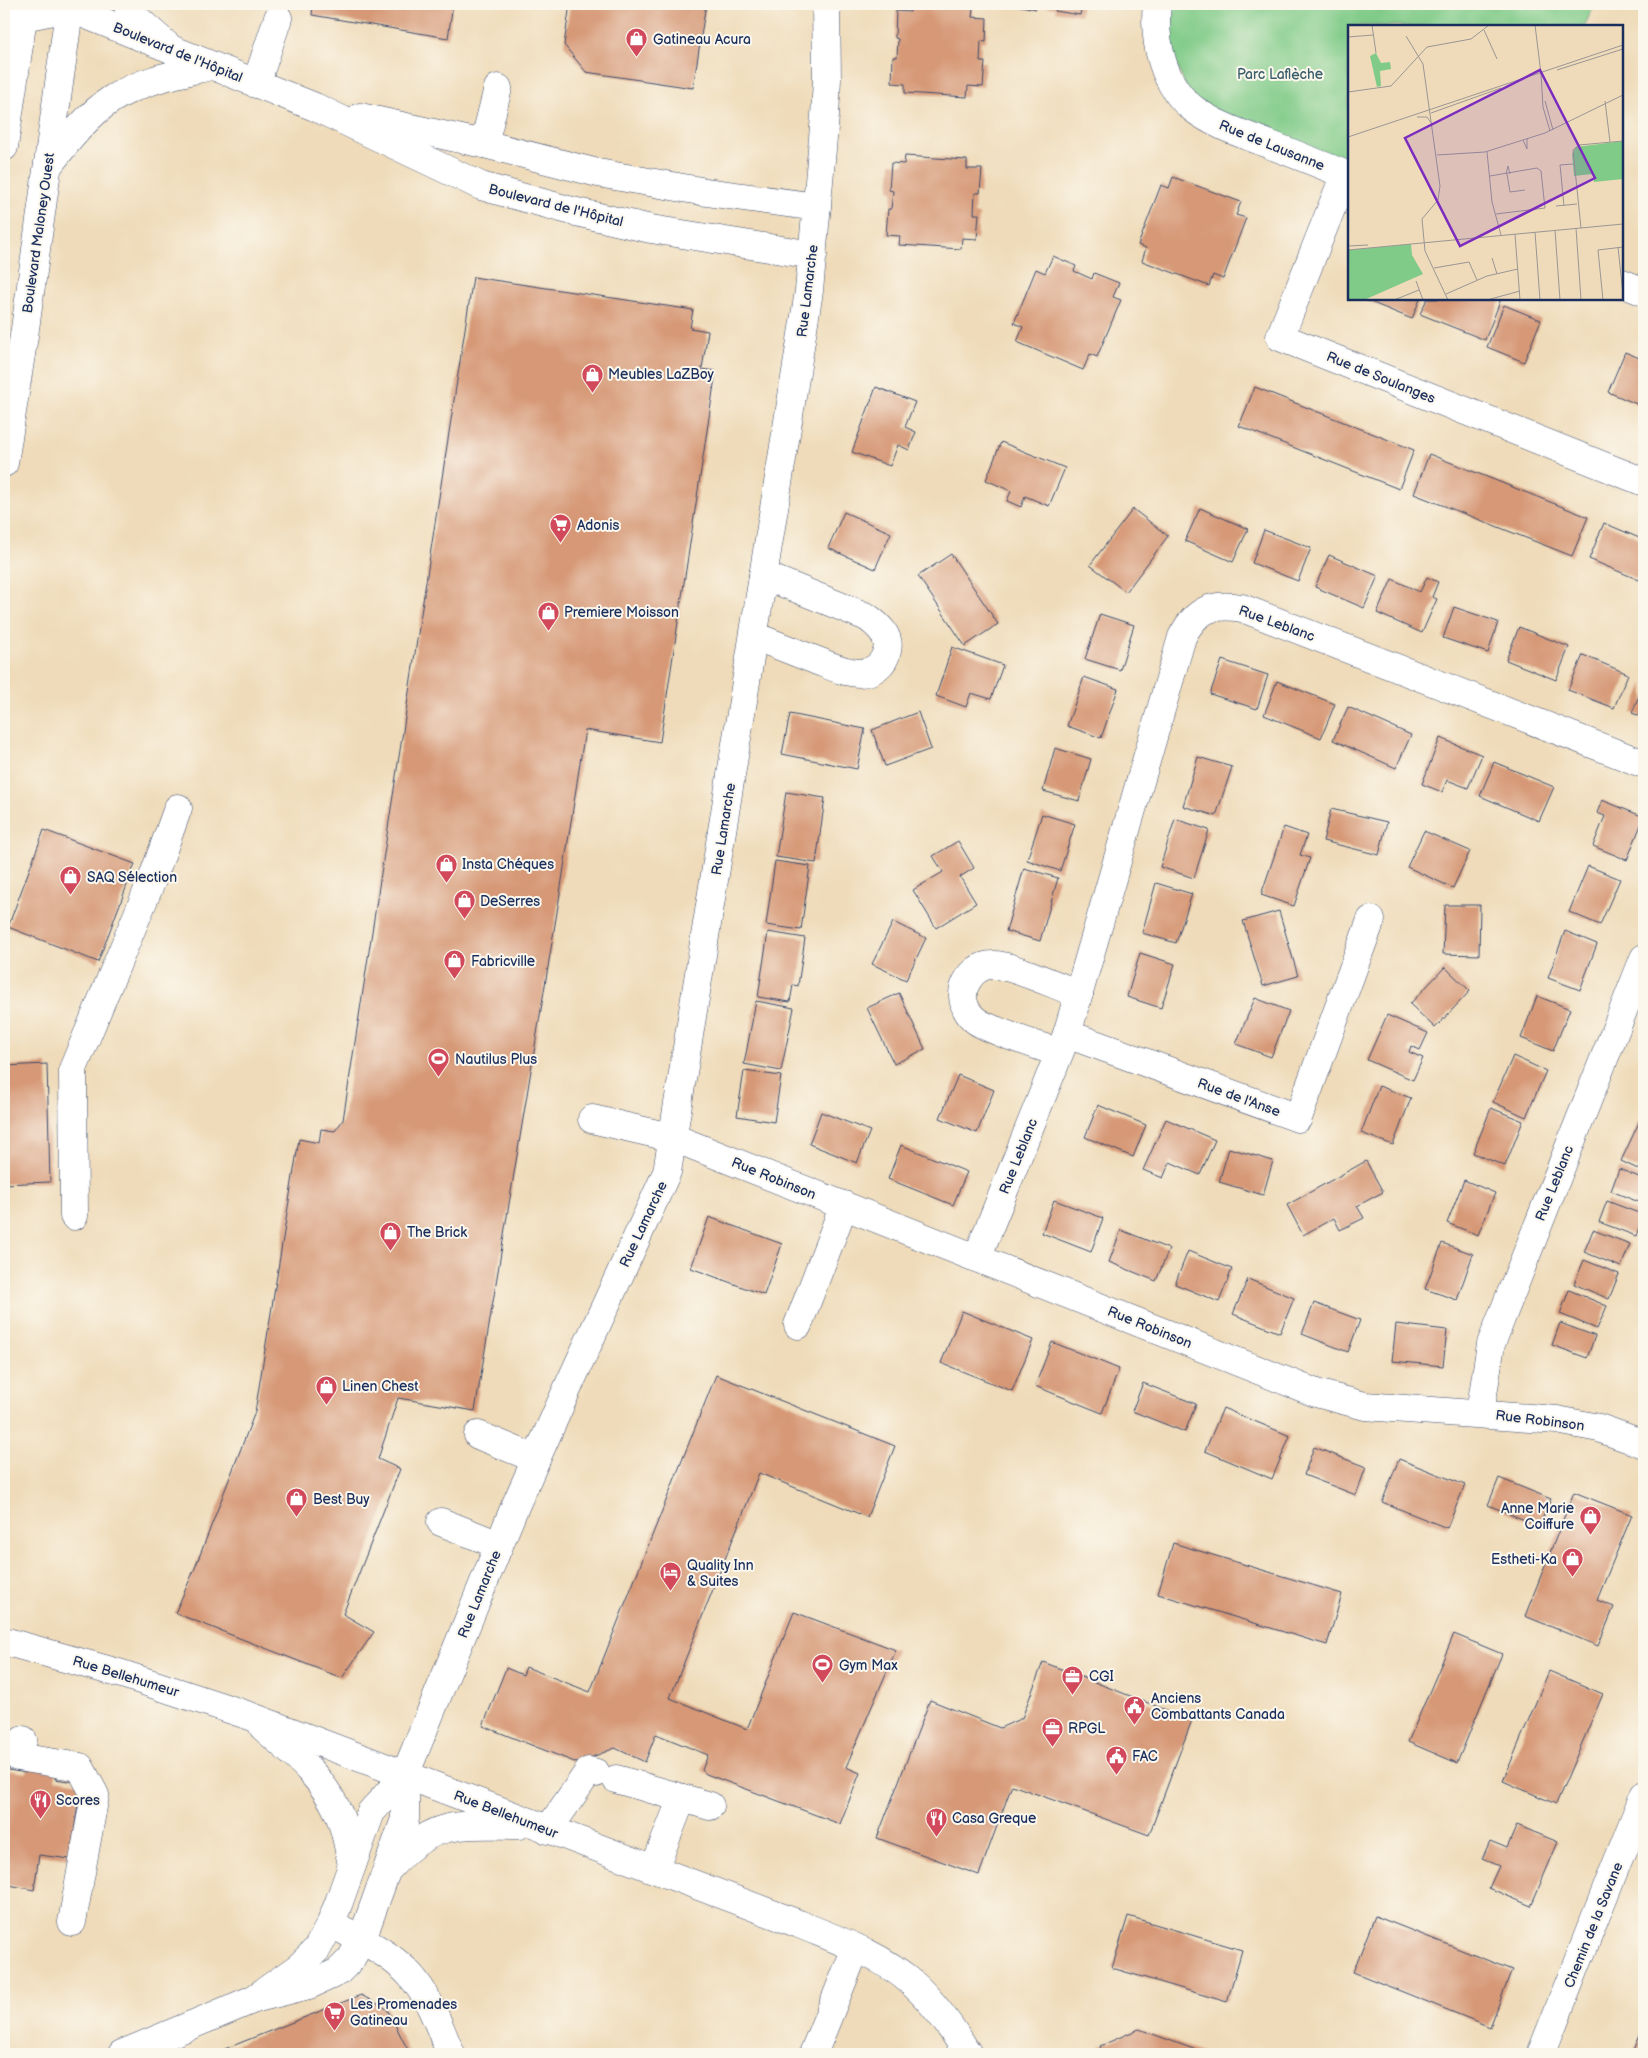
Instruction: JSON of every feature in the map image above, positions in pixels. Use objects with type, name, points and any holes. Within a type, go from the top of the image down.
[{"type":"street","points":[[127,4],[136,18],[170,48]]},
{"type":"street","name":"Rue Lamarche","points":[[405,1775],[536,1459],[667,1172],[754,636],[813,255],[827,79],[826,4]]},
{"type":"street","name":"Rue de Lausanne","points":[[1157,4],[1156,36],[1160,58],[1182,98],[1195,110],[1227,128],[1347,175]]},
{"type":"street","points":[[4,148],[17,10],[67,5]]},
{"type":"street","name":"Boulevard de l'Hôpital","points":[[67,5],[211,66],[315,107],[481,186],[635,225],[813,255]]},
{"type":"street","name":"Boulevard Maloney Ouest","points":[[4,463],[48,166],[67,5]]},
{"type":"street","points":[[256,84],[278,18]]},
{"type":"street","points":[[48,166],[82,126],[111,100],[144,83],[211,66]]},
{"type":"street","points":[[484,144],[498,88]]},
{"type":"street","name":"Boulevard de l'Hôpital","points":[[315,107],[484,144],[598,173],[706,192],[817,207]]},
{"type":"street","name":"Rue de Soulanges","points":[[1347,175],[1280,337],[1644,482]]},
{"type":"street","points":[[1623,283],[1644,292]]},
{"type":"street","points":[[754,636],[844,671],[861,673],[877,668],[884,661],[888,649],[886,638],[879,626],[867,617],[763,576]]},
{"type":"street","name":"Rue Leblanc","points":[[977,1258],[1063,1044],[1182,636],[1189,624],[1200,613],[1213,607],[1242,608],[1644,764]]},
{"type":"street","points":[[74,1216],[73,1069],[152,880],[178,808]]},
{"type":"street","name":"Rue de l'Anse","points":[[1063,1044],[1298,1118],[1371,920]]},
{"type":"street","name":"Rue Leblanc","points":[[1480,1413],[1491,1344],[1644,958]]},
{"type":"street","points":[[1063,1044],[989,1027],[975,1020],[966,1009],[963,993],[967,978],[981,967],[996,965],[1079,994]]},
{"type":"street","name":"Rue Robinson","points":[[592,1119],[674,1138],[1316,1393],[1365,1406],[1480,1413],[1578,1423],[1599,1428],[1644,1444]]},
{"type":"street","points":[[798,1325],[844,1205]]},
{"type":"street","points":[[478,1435],[536,1459]]},
{"type":"street","points":[[441,1522],[499,1545]]},
{"type":"street","name":"Rue Bellehumeur","points":[[4,1640],[140,1679],[250,1716],[799,1924],[856,1948],[888,1965],[911,1982],[953,2029],[968,2054]]},
{"type":"street","points":[[250,1716],[318,1778],[338,1812],[345,1832],[352,1866]]},
{"type":"street","points":[[23,1740],[18,1757],[80,1768],[95,1795],[72,1922]]},
{"type":"street","points":[[384,1874],[400,1854],[429,1834],[445,1828],[464,1825],[543,1828],[589,1771],[710,1806]]},
{"type":"street","points":[[254,1999],[299,1967],[316,1949],[331,1923],[371,1812],[405,1775]]},
{"type":"street","points":[[122,2054],[254,1999],[309,1985],[338,1972],[351,1959],[362,1939],[404,1819],[405,1775]]},
{"type":"street","name":"Chemin de la Savane","points":[[1541,2054],[1644,1795]]},
{"type":"street","points":[[654,1869],[682,1798]]},
{"type":"street","points":[[331,1923],[362,1939],[410,1974],[427,1999],[451,2054]]},
{"type":"street","points":[[813,2054],[856,1948]]},
{"type":"green space","name":"Parc Laflèche","points":[[1157,4],[1594,4],[1585,25],[1348,25],[1348,176],[1195,110],[1156,14]]},
{"type":"building","points":[[313,4],[453,4],[448,38],[312,15]]},
{"type":"building","name":"Gatineau Acura","points":[[570,4],[706,4],[693,88],[586,72],[564,45]]},
{"type":"building","points":[[911,4],[973,8],[972,17],[987,18],[986,42],[981,41],[980,62],[985,62],[983,87],[968,86],[967,97],[905,93],[905,84],[892,83],[893,57],[897,57],[898,39],[895,38],[896,11],[910,12]]},
{"type":"building","points":[[1010,4],[1082,4],[1080,15],[1055,11],[1056,8],[1036,5],[1036,9]]},
{"type":"building","points":[[905,156],[967,160],[967,169],[982,169],[980,193],[975,193],[974,214],[979,214],[977,239],[962,238],[961,249],[899,245],[900,236],[886,235],[888,209],[891,209],[893,191],[889,190],[891,163],[904,164]]},
{"type":"building","points":[[1173,177],[1241,202],[1236,215],[1246,218],[1223,279],[1213,275],[1209,286],[1142,261],[1146,248],[1138,245],[1161,185],[1169,188]]},
{"type":"building","points":[[1053,256],[1076,266],[1074,271],[1092,279],[1094,273],[1119,283],[1113,297],[1121,300],[1097,357],[1090,354],[1083,370],[1017,342],[1023,327],[1014,323],[1036,269],[1045,273]]},
{"type":"building","points":[[473,277],[693,310],[690,328],[708,331],[702,369],[716,371],[660,742],[585,730],[475,1411],[398,1398],[378,1459],[400,1469],[343,1614],[374,1632],[342,1678],[175,1613],[195,1568],[255,1412],[299,1139],[319,1143],[321,1129],[335,1131],[343,1120]]},
{"type":"building","points":[[1365,300],[1420,300],[1412,319]]},
{"type":"building","points":[[1427,300],[1501,300],[1485,340],[1420,314]]},
{"type":"building","points":[[1504,305],[1541,320],[1524,362],[1487,347]]},
{"type":"building","points":[[1625,352],[1644,360],[1644,407],[1608,392]]},
{"type":"building","points":[[876,387],[915,402],[905,427],[916,432],[909,450],[898,445],[890,466],[852,452]]},
{"type":"building","points":[[1255,387],[1414,450],[1399,489],[1239,426]]},
{"type":"building","points":[[1001,442],[1065,468],[1049,506],[1025,496],[1021,507],[1007,501],[1011,491],[986,480]]},
{"type":"building","points":[[1429,454],[1588,517],[1572,556],[1414,494]]},
{"type":"building","points":[[1200,508],[1248,529],[1233,562],[1185,541]]},
{"type":"building","points":[[1133,509],[1168,536],[1126,592],[1090,565]]},
{"type":"building","points":[[844,512],[891,533],[875,569],[828,548]]},
{"type":"building","points":[[1604,523],[1644,540],[1644,582],[1589,559]]},
{"type":"building","points":[[1264,530],[1311,548],[1298,581],[1252,563]]},
{"type":"building","points":[[951,554],[998,624],[965,646],[918,576]]},
{"type":"building","points":[[1329,555],[1378,576],[1364,608],[1315,587]]},
{"type":"building","points":[[1427,577],[1438,582],[1432,597],[1437,599],[1422,633],[1377,613],[1392,579],[1420,592]]},
{"type":"building","points":[[1454,607],[1498,622],[1488,653],[1443,638]]},
{"type":"building","points":[[1100,614],[1134,625],[1120,670],[1085,659]]},
{"type":"building","points":[[1519,627],[1569,647],[1556,680],[1506,660]]},
{"type":"building","points":[[952,647],[1003,665],[991,699],[971,693],[966,707],[936,696]]},
{"type":"building","points":[[1583,655],[1628,674],[1614,708],[1568,690]]},
{"type":"building","points":[[1222,660],[1268,675],[1257,709],[1210,694]]},
{"type":"building","points":[[1084,677],[1118,689],[1101,738],[1067,726]]},
{"type":"building","points":[[1277,681],[1335,704],[1321,738],[1264,715]]},
{"type":"building","points":[[1644,683],[1644,718],[1632,713]]},
{"type":"building","points":[[1348,707],[1411,735],[1396,768],[1333,740]]},
{"type":"building","points":[[918,712],[931,749],[885,766],[872,730]]},
{"type":"building","points":[[790,714],[865,729],[857,769],[782,754]]},
{"type":"building","points":[[1440,738],[1482,755],[1468,788],[1447,780],[1442,792],[1422,784]]},
{"type":"building","points":[[1055,748],[1091,759],[1079,801],[1043,791]]},
{"type":"building","points":[[1198,757],[1232,767],[1216,816],[1183,806]]},
{"type":"building","points":[[1494,762],[1554,787],[1539,821],[1480,796]]},
{"type":"building","points":[[786,792],[825,798],[816,863],[776,857]]},
{"type":"building","points":[[1602,800],[1644,817],[1627,860],[1593,846],[1605,816],[1597,813]]},
{"type":"building","points":[[1331,809],[1387,822],[1379,855],[1323,841]]},
{"type":"building","points":[[1042,814],[1075,824],[1060,871],[1027,860]]},
{"type":"building","points":[[1175,819],[1209,830],[1194,878],[1160,867]]},
{"type":"building","points":[[1284,827],[1307,835],[1300,855],[1310,858],[1294,906],[1261,895]]},
{"type":"building","name":"SAQ Sélection","points":[[44,830],[135,864],[98,962],[8,927]]},
{"type":"building","points":[[1424,831],[1470,851],[1453,888],[1407,867]]},
{"type":"building","points":[[958,841],[974,868],[960,877],[976,903],[936,928],[913,890],[943,872],[933,856]]},
{"type":"building","points":[[775,861],[810,866],[801,930],[766,925]]},
{"type":"building","points":[[1588,866],[1620,879],[1600,925],[1569,912]]},
{"type":"building","points":[[1024,868],[1058,878],[1040,941],[1006,931]]},
{"type":"building","points":[[1156,883],[1192,894],[1176,943],[1142,933]]},
{"type":"building","points":[[1445,905],[1480,905],[1479,955],[1443,954]]},
{"type":"building","points":[[1279,911],[1298,976],[1263,986],[1243,921]]},
{"type":"building","points":[[893,922],[926,938],[906,980],[872,964]]},
{"type":"building","points":[[1565,931],[1597,944],[1580,990],[1548,978]]},
{"type":"building","points":[[768,932],[805,938],[798,986],[793,985],[790,1002],[758,997]]},
{"type":"building","points":[[1140,953],[1175,964],[1161,1008],[1127,997]]},
{"type":"building","points":[[1445,967],[1470,991],[1435,1028],[1410,1004]]},
{"type":"building","points":[[899,993],[925,1049],[894,1064],[867,1008]]},
{"type":"building","points":[[1537,996],[1570,1009],[1553,1051],[1521,1038]]},
{"type":"building","points":[[1255,998],[1289,1011],[1271,1057],[1236,1044]]},
{"type":"building","points":[[756,1001],[794,1008],[781,1071],[744,1064]]},
{"type":"building","points":[[1387,1015],[1428,1033],[1420,1050],[1411,1046],[1409,1052],[1423,1058],[1413,1080],[1367,1060]]},
{"type":"building","points":[[1513,1056],[1546,1071],[1526,1117],[1493,1102]]},
{"type":"building","points":[[47,1064],[50,1182],[4,1184],[4,1066]]},
{"type":"building","points":[[744,1071],[781,1076],[774,1122],[737,1116]]},
{"type":"building","points":[[958,1075],[994,1090],[977,1133],[940,1118]]},
{"type":"building","points":[[1379,1086],[1411,1098],[1393,1145],[1361,1133]]},
{"type":"building","points":[[1098,1105],[1146,1125],[1133,1157],[1085,1137]]},
{"type":"building","points":[[1491,1108],[1523,1121],[1505,1166],[1473,1153]]},
{"type":"building","points":[[821,1112],[870,1131],[857,1163],[809,1144]]},
{"type":"building","points":[[1641,1118],[1644,1120],[1644,1172],[1621,1161]]},
{"type":"building","points":[[1166,1119],[1215,1140],[1200,1175],[1170,1162],[1163,1178],[1143,1170]]},
{"type":"building","points":[[901,1145],[967,1172],[953,1205],[888,1179]]},
{"type":"building","points":[[1229,1148],[1273,1161],[1263,1195],[1219,1182]]},
{"type":"building","points":[[1366,1161],[1383,1192],[1357,1206],[1364,1218],[1340,1230],[1334,1218],[1303,1235],[1287,1205]]},
{"type":"building","points":[[1619,1169],[1644,1179],[1644,1204],[1611,1191]]},
{"type":"building","points":[[1464,1180],[1495,1193],[1478,1235],[1447,1223]]},
{"type":"building","points":[[1054,1200],[1103,1218],[1091,1252],[1042,1233]]},
{"type":"building","points":[[1607,1201],[1644,1215],[1636,1236],[1599,1222]]},
{"type":"building","points":[[709,1217],[782,1244],[764,1295],[691,1268]]},
{"type":"building","points":[[1121,1230],[1169,1249],[1156,1281],[1109,1262]]},
{"type":"building","points":[[1593,1230],[1630,1244],[1621,1267],[1584,1252]]},
{"type":"building","points":[[1442,1243],[1473,1254],[1457,1300],[1425,1289]]},
{"type":"building","points":[[1188,1251],[1232,1269],[1219,1302],[1175,1284]]},
{"type":"building","points":[[1584,1260],[1619,1274],[1609,1299],[1574,1284]]},
{"type":"building","points":[[1248,1279],[1294,1298],[1280,1333],[1233,1314]]},
{"type":"building","points":[[1569,1290],[1607,1306],[1597,1329],[1560,1314]]},
{"type":"building","points":[[1314,1303],[1360,1320],[1348,1352],[1302,1334]]},
{"type":"building","points":[[962,1311],[1033,1340],[1012,1391],[941,1363]]},
{"type":"building","points":[[1560,1323],[1595,1336],[1587,1358],[1552,1345]]},
{"type":"building","points":[[1396,1324],[1447,1330],[1443,1366],[1392,1361]]},
{"type":"building","points":[[1052,1342],[1119,1369],[1102,1413],[1035,1386]]},
{"type":"building","name":"Quality Inn & Suites","points":[[716,1375],[895,1446],[867,1517],[759,1473],[670,1698],[747,1729],[794,1612],[896,1650],[846,1767],[860,1773],[840,1824],[706,1774],[702,1770],[708,1755],[656,1734],[645,1762],[615,1748],[577,1763],[483,1726],[506,1668],[523,1675],[526,1667],[590,1692]]},
{"type":"building","points":[[1143,1383],[1196,1404],[1185,1432],[1132,1411]]},
{"type":"building","points":[[1223,1408],[1290,1436],[1272,1479],[1205,1451]]},
{"type":"building","points":[[1314,1447],[1366,1467],[1356,1495],[1304,1475]]},
{"type":"building","points":[[1399,1459],[1465,1485],[1447,1528],[1382,1502]]},
{"type":"building","points":[[1499,1478],[1551,1499],[1539,1526],[1488,1505]]},
{"type":"building","points":[[1574,1492],[1632,1515],[1597,1600],[1614,1607],[1598,1646],[1525,1616]]},
{"type":"building","points":[[1173,1543],[1342,1594],[1327,1645],[1158,1594]]},
{"type":"building","points":[[1454,1634],[1502,1654],[1457,1763],[1408,1742]]},
{"type":"building","points":[[1043,1662],[1192,1720],[1149,1835],[1012,1785],[979,1875],[877,1838],[930,1700],[1000,1728],[1022,1718]]},
{"type":"building","points":[[1549,1671],[1603,1694],[1556,1804],[1503,1781]]},
{"type":"building","name":"Scores","points":[[28,1762],[58,1766],[55,1779],[81,1783],[70,1859],[39,1855],[34,1890],[4,1884],[4,1772],[9,1770],[26,1773]]},
{"type":"building","points":[[1517,1825],[1558,1842],[1531,1906],[1489,1888],[1499,1866],[1482,1859],[1490,1841],[1507,1848]]},
{"type":"building","points":[[1128,1916],[1242,1950],[1227,2002],[1112,1968]]},
{"type":"building","points":[[1375,1916],[1512,1970],[1490,2027],[1353,1972]]},
{"type":"building","name":"Les Promenades Gatineau","points":[[361,1995],[387,2009],[410,2054],[212,2054]]},
{"type":"building","points":[[1139,2029],[1207,2054],[1103,2054],[1100,2046]]},
{"type":"building","points":[[1641,2034],[1644,2036],[1644,2054],[1634,2051]]},
{"type":"place","name":"Gatineau Acura","points":[[637,58]]},
{"type":"place","name":"Meubles LaZBoy","points":[[592,393]]},
{"type":"place","name":"Adonis","points":[[561,544]]},
{"type":"place","name":"Premiere Moisson","points":[[548,631]]},
{"type":"place","name":"Insta Chéques","points":[[446,883]]},
{"type":"place","name":"SAQ Sélection","points":[[71,896]]},
{"type":"place","name":"DeSerres","points":[[464,920]]},
{"type":"place","name":"Fabricville","points":[[455,980]]},
{"type":"place","name":"Nautilus Plus","points":[[439,1078]]},
{"type":"place","name":"The Brick","points":[[391,1251]]},
{"type":"place","name":"Linen Chest","points":[[326,1405]]},
{"type":"place","name":"Best Buy","points":[[297,1518]]},
{"type":"place","name":"Anne Marie Coiffure","points":[[1590,1535]]},
{"type":"place","name":"Estheti-Ka","points":[[1573,1578]]},
{"type":"place","name":"Quality Inn & Suites","points":[[671,1592]]},
{"type":"place","name":"Gym Max","points":[[823,1684]]},
{"type":"place","name":"CGI","points":[[1073,1695]]},
{"type":"place","name":"Anciens Combattants Canada","points":[[1135,1725]]},
{"type":"place","name":"RPGL","points":[[1052,1747]]},
{"type":"place","name":"FAC","points":[[1116,1775]]},
{"type":"place","name":"Scores","points":[[40,1819]]},
{"type":"place","name":"Casa Greque","points":[[936,1837]]},
{"type":"place","name":"Les Promenades Gatineau","points":[[334,2031]]}]
